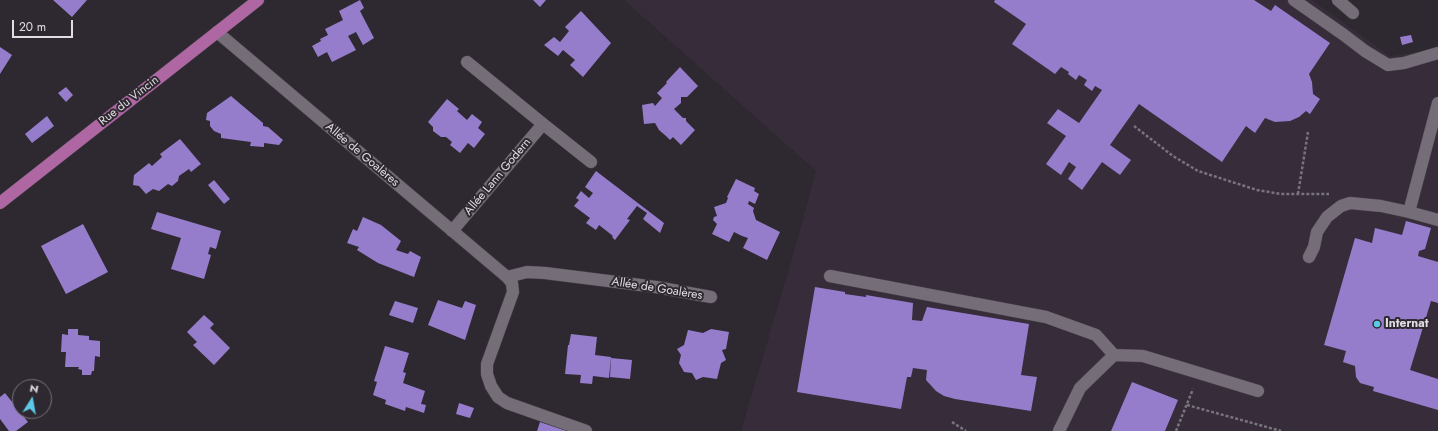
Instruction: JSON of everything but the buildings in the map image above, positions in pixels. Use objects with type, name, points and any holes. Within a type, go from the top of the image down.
[{"type":"main road","name":"Rue du Vincin","points":[[0,203],[258,0]]},
{"type":"street","points":[[1294,0],[1365,51],[1388,65],[1404,63],[1438,53]]},
{"type":"street","points":[[1338,0],[1353,13]]},
{"type":"street","name":"Allée de Goalères","points":[[217,32],[507,277],[527,272],[545,273],[656,287],[712,297]]},
{"type":"street","points":[[467,62],[591,162]]},
{"type":"street","points":[[1409,212],[1438,103]]},
{"type":"street","name":"Allée Lann Godern","points":[[452,231],[543,124]]},
{"type":"street","points":[[1309,257],[1314,247],[1317,232],[1327,217],[1341,206],[1350,203],[1409,212],[1438,220]]},
{"type":"street","points":[[830,276],[1046,317],[1096,335],[1114,355],[1143,356],[1258,391]]},
{"type":"street","points":[[507,277],[512,283],[513,292],[487,364],[487,374],[491,386],[498,397],[507,403],[586,431]]},
{"type":"street","points":[[1060,431],[1080,388],[1114,355]]},
{"type":"path","points":[[1134,126],[1173,156],[1198,172],[1257,190],[1281,194],[1334,195]]},
{"type":"path","points":[[1298,194],[1308,132]]},
{"type":"path","points":[[1176,431],[1200,374]]},
{"type":"path","points":[[1187,405],[1281,431]]},
{"type":"path","points":[[952,422],[966,431]]},
{"type":"shaded area","points":[[624,0],[1312,0],[1390,56],[1438,49],[1438,431],[741,431],[816,171]]},
{"type":"place","name":"Internat","points":[[1377,324]]}]
